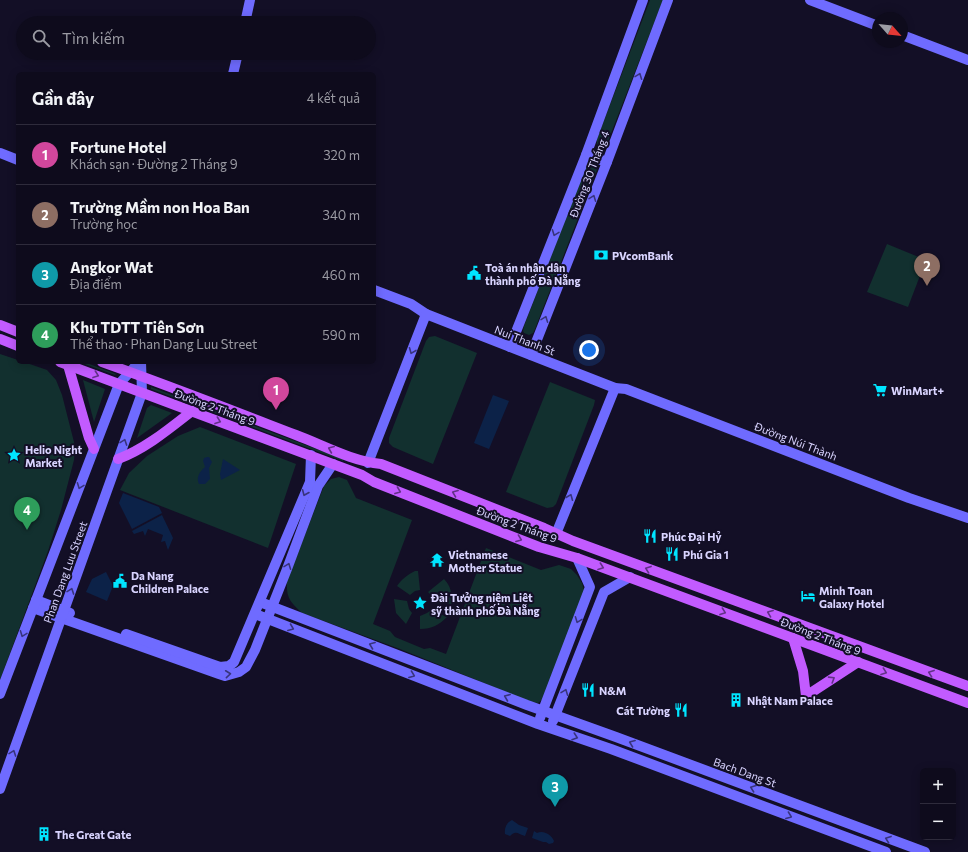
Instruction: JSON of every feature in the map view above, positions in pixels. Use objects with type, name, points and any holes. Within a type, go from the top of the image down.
[{"type":"main road","points":[[0,325],[16,331]]},
{"type":"main road","points":[[0,339],[16,345]]},
{"type":"main road","name":"Đường 2 Tháng 9","points":[[64,364],[311,455],[362,475],[374,482],[539,547],[577,558],[630,577],[968,703]]},
{"type":"main road","points":[[64,364],[94,449]]},
{"type":"main road","name":"Đường 2 Tháng 9","points":[[108,364],[368,463],[381,464],[573,541],[968,686]]},
{"type":"main road","points":[[118,459],[130,455],[192,411]]},
{"type":"main road","points":[[362,475],[368,463]]},
{"type":"main road","points":[[551,550],[556,534]]},
{"type":"main road","points":[[824,650],[829,635]]},
{"type":"main road","points":[[793,638],[803,671],[806,696],[858,662]]},
{"type":"street","points":[[247,16],[250,0]]},
{"type":"street","name":"Đường 30 Tháng 4","points":[[510,347],[586,155],[643,0]]},
{"type":"street","name":"Đường 30 Tháng 4","points":[[531,355],[607,162],[668,0]]},
{"type":"street","points":[[810,0],[872,24]]},
{"type":"street","points":[[908,37],[968,60]]},
{"type":"street","points":[[233,72],[236,60]]},
{"type":"street","points":[[0,154],[16,159]]},
{"type":"street","points":[[586,155],[607,162]]},
{"type":"street","points":[[368,463],[426,314],[411,304],[376,291]]},
{"type":"street","name":"Nui Thanh St","points":[[426,314],[615,388]]},
{"type":"street","name":"Phan Dang Luu Street","points":[[0,694],[119,384],[138,364]]},
{"type":"street","name":"Phan Dang Luu Street","points":[[0,789],[142,393],[140,364]]},
{"type":"street","points":[[556,534],[615,388]]},
{"type":"street","name":"Đường Núi Thành","points":[[615,388],[626,389],[909,498],[968,518]]},
{"type":"street","points":[[62,615],[220,667],[229,666],[234,662],[310,482],[311,455]]},
{"type":"street","points":[[35,604],[225,676],[239,672],[246,667],[255,650],[318,486],[333,464]]},
{"type":"street","points":[[538,724],[590,587],[577,558]]},
{"type":"street","points":[[550,728],[604,592],[630,577]]},
{"type":"street","name":"Bach Dang St","points":[[260,602],[556,716],[925,852]]},
{"type":"street","points":[[255,614],[538,724],[611,749],[886,852]]},
{"type":"street","points":[[342,648],[346,635]]},
{"type":"street","points":[[562,661],[575,666]]},
{"type":"street","points":[[450,689],[455,676]]},
{"type":"street","points":[[611,749],[616,737]]},
{"type":"street","points":[[684,777],[688,764]]},
{"type":"street","points":[[768,808],[769,794]]},
{"type":"street","points":[[845,837],[850,824]]},
{"type":"green space","points":[[650,0],[663,0],[608,141],[603,148],[598,146],[597,139]]},
{"type":"green space","points":[[590,161],[596,162],[598,167],[535,329],[533,333],[529,335],[524,333],[524,326],[587,163]]},
{"type":"green space","points":[[887,244],[926,260],[908,307],[867,292]]},
{"type":"green space","points":[[435,336],[477,353],[433,464],[393,447],[389,443],[389,438],[426,341],[429,337]]},
{"type":"green space","points":[[0,354],[16,359],[16,364],[30,364],[47,370],[56,380],[62,395],[75,446],[74,460],[61,510],[48,551],[0,680]]},
{"type":"green space","points":[[85,364],[89,364],[116,374],[115,375]]},
{"type":"green space","points":[[83,380],[105,389],[94,422]]},
{"type":"green space","points":[[550,382],[595,400],[556,504],[553,507],[547,508],[506,492]]},
{"type":"green space","points":[[151,387],[343,459],[343,461],[151,389]]},
{"type":"green space","points":[[151,405],[172,413],[137,438],[147,408]]},
{"type":"green space","points":[[200,427],[296,464],[268,548],[120,490],[129,473],[147,456],[178,436]]},
{"type":"green space","points":[[339,477],[347,480],[356,498],[412,520],[373,624],[390,631],[395,637],[424,649],[430,648],[446,654],[486,548],[541,570],[559,565],[571,569],[577,575],[584,590],[544,698],[538,703],[531,702],[400,649],[302,613],[294,606],[288,596],[287,581],[324,486],[331,479]]},
{"type":"green space","points":[[415,571],[418,571],[420,590],[415,591],[410,595],[397,586],[405,577]]},
{"type":"green space","points":[[444,579],[451,590],[452,604],[433,603],[431,595],[428,592]]},
{"type":"green space","points":[[394,599],[407,601],[409,609],[412,613],[406,624],[396,613]]},
{"type":"green space","points":[[431,610],[447,617],[435,626],[420,629],[420,616]]},
{"type":"water","points":[[493,395],[509,401],[489,449],[474,443]]},
{"type":"water","points":[[209,457],[212,462],[209,468],[210,479],[205,484],[199,484],[199,475],[205,467],[203,461],[204,458]]},
{"type":"water","points":[[223,459],[240,470],[221,480],[220,474]]},
{"type":"water","points":[[123,493],[159,507],[162,513],[132,529],[119,503]]},
{"type":"water","points":[[162,515],[173,538],[168,550],[165,541],[161,542],[163,535],[148,529],[145,536],[143,531],[134,534],[132,531]]},
{"type":"water","points":[[106,572],[113,586],[107,601],[86,592],[92,579]]},
{"type":"water","points":[[512,820],[519,825],[528,828],[525,836],[516,833],[510,836],[505,834],[506,826]]},
{"type":"water","points":[[534,831],[537,833],[544,832],[549,835],[554,841],[553,843],[549,844],[532,838]]},
{"type":"place","name":"PVcomBank","points":[[601,255]]},
{"type":"place","name":"Toà án nhân dân thành phố Đà Nẵng","points":[[474,273]]},
{"type":"place","name":"Trường Mầm non Hoa Ban","points":[[927,286]]},
{"type":"place","name":"WinMart+","points":[[880,390]]},
{"type":"place","name":"Fortune Hotel","points":[[276,410]]},
{"type":"place","name":"Helio Night Market","points":[[14,455]]},
{"type":"place","name":"Khu TDTT Tiên Sơn","points":[[27,530]]},
{"type":"place","name":"Phúc Đại Hỷ","points":[[650,536]]},
{"type":"place","name":"Phú Gia 1","points":[[672,554]]},
{"type":"place","name":"Vietnamese Mother Statue","points":[[437,560]]},
{"type":"place","name":"Da Nang Children Palace","points":[[120,581]]},
{"type":"place","name":"Minh Toan Galaxy Hotel","points":[[808,596]]},
{"type":"place","name":"Đài Tưởng niệm Liệt sỹ thành phố Đà Nẵng","points":[[420,603]]},
{"type":"place","name":"N&M","points":[[588,690]]},
{"type":"place","name":"Nhật Nam Palace","points":[[736,700]]},
{"type":"place","name":"Cát Tường","points":[[681,710]]},
{"type":"place","name":"Angkor Wat","points":[[555,807]]},
{"type":"place","name":"The Great Gate","points":[[44,834]]}]
